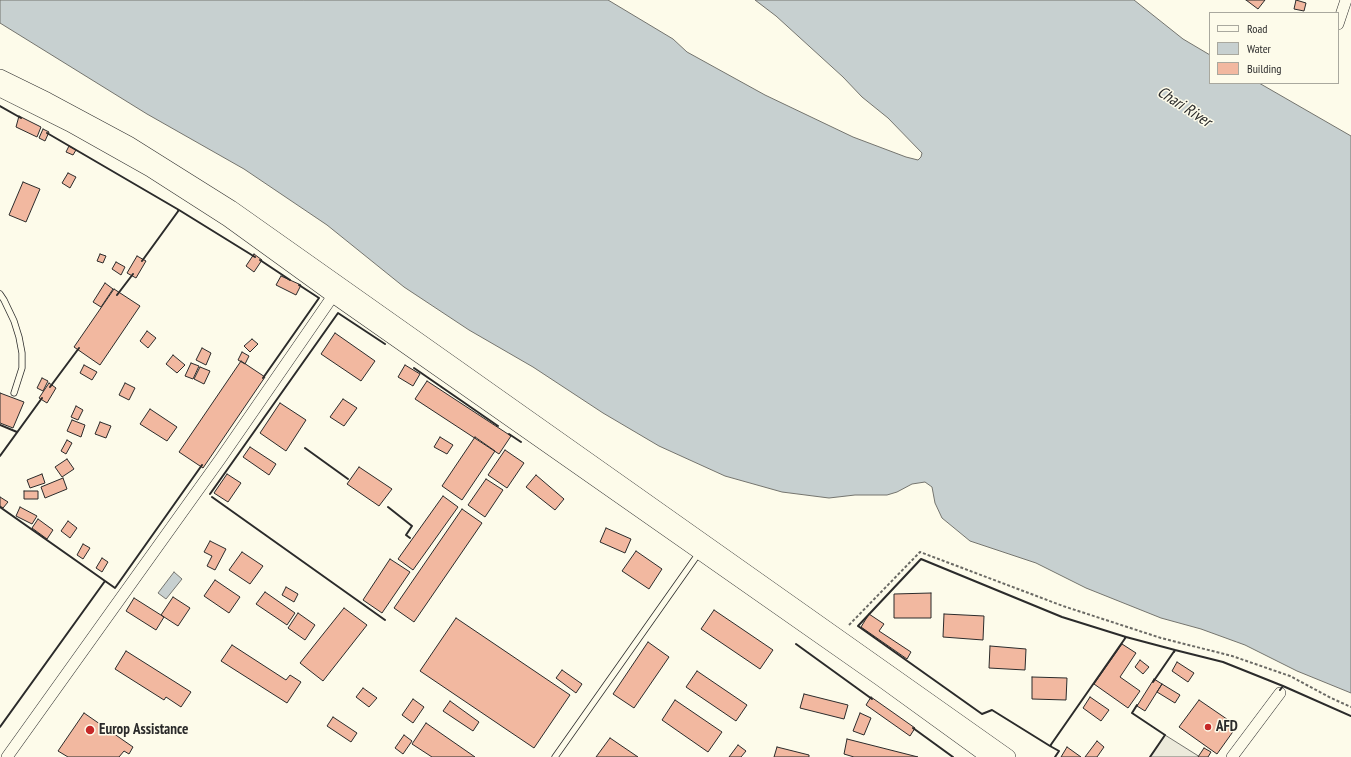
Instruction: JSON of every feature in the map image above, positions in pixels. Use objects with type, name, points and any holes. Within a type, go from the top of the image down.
[{"type":"main road","points":[[0,76],[129,144],[169,168],[231,208],[337,290]]},
{"type":"main road","points":[[0,89],[70,124],[150,169],[337,290],[703,548],[1008,757]]},
{"type":"main road","points":[[703,548],[989,757]]},
{"type":"street","points":[[1339,21],[1346,0]]},
{"type":"street","points":[[7,757],[221,458],[337,290]]},
{"type":"street","points":[[1232,757],[1280,693]]},
{"type":"lane","points":[[0,294],[14,321],[22,353],[22,368],[14,393]]},
{"type":"lane","points":[[555,757],[703,548]]},
{"type":"path","points":[[849,625],[920,552],[1063,606],[1161,638],[1232,656],[1290,676],[1351,707]]},
{"type":"shaded area","points":[[1165,735],[1200,757],[1150,757]]},
{"type":"water","name":"Chari River","points":[[0,0],[608,0],[673,39],[687,52],[765,95],[853,137],[918,160],[922,153],[888,118],[862,97],[843,77],[776,16],[755,0],[1134,0],[1183,39],[1209,54],[1209,84],[1261,84],[1351,136],[1351,693],[1297,671],[1245,645],[1201,629],[1161,618],[1086,588],[1036,563],[970,541],[942,518],[935,503],[932,487],[925,482],[912,484],[897,492],[887,495],[855,495],[829,498],[782,492],[725,476],[659,446],[603,413],[533,367],[469,330],[404,287],[327,225],[244,169],[147,114],[0,23]]},
{"type":"water","points":[[174,572],[182,579],[166,599],[158,593]]},
{"type":"building","points":[[1246,0],[1265,0],[1258,9]]},
{"type":"building","points":[[1296,0],[1306,3],[1304,11],[1294,9]]},
{"type":"building","points":[[19,116],[41,127],[37,137],[16,127]]},
{"type":"building","points":[[43,129],[49,132],[45,141],[39,138]]},
{"type":"building","points":[[69,146],[76,150],[73,155],[66,152]]},
{"type":"building","points":[[68,173],[76,177],[70,188],[62,183]]},
{"type":"building","points":[[23,182],[40,189],[26,222],[9,215]]},
{"type":"building","points":[[100,254],[106,256],[103,263],[97,261]]},
{"type":"building","points":[[254,254],[262,260],[254,272],[246,266]]},
{"type":"building","points":[[137,256],[146,261],[136,278],[127,273]]},
{"type":"building","points":[[116,262],[125,267],[121,275],[112,269]]},
{"type":"building","points":[[281,276],[301,285],[296,295],[276,285]]},
{"type":"building","points":[[105,283],[113,289],[101,307],[93,302]]},
{"type":"building","points":[[114,289],[140,306],[100,365],[74,347]]},
{"type":"building","points":[[147,331],[156,338],[148,348],[140,341]]},
{"type":"building","points":[[335,333],[375,361],[361,381],[321,354]]},
{"type":"building","points":[[252,339],[258,344],[250,352],[244,346]]},
{"type":"building","points":[[202,348],[211,353],[206,365],[196,360]]},
{"type":"building","points":[[242,352],[249,356],[245,364],[238,360]]},
{"type":"building","points":[[173,355],[185,365],[177,373],[166,364]]},
{"type":"building","points":[[241,361],[265,377],[203,468],[179,452]]},
{"type":"building","points":[[191,363],[199,366],[193,379],[185,376]]},
{"type":"building","points":[[84,365],[97,372],[92,380],[80,373]]},
{"type":"building","points":[[405,365],[420,374],[413,386],[398,377]]},
{"type":"building","points":[[200,367],[210,371],[204,384],[194,379]]},
{"type":"building","points":[[42,378],[48,381],[43,391],[37,388]]},
{"type":"building","points":[[427,381],[511,436],[499,454],[415,399]]},
{"type":"building","points":[[49,383],[56,388],[47,403],[39,398]]},
{"type":"building","points":[[125,383],[135,388],[129,400],[119,395]]},
{"type":"building","points":[[0,393],[24,402],[13,428],[0,423]]},
{"type":"building","points":[[343,399],[357,408],[344,426],[330,417]]},
{"type":"building","points":[[280,403],[306,420],[286,451],[260,433]]},
{"type":"building","points":[[76,406],[83,410],[78,420],[71,417]]},
{"type":"building","points":[[150,409],[177,427],[167,441],[140,424]]},
{"type":"building","points":[[72,420],[85,425],[81,437],[67,431]]},
{"type":"building","points":[[100,422],[111,426],[106,438],[95,434]]},
{"type":"building","points":[[440,437],[453,445],[447,454],[434,447]]},
{"type":"building","points":[[475,437],[495,451],[462,500],[442,486]]},
{"type":"building","points":[[67,440],[72,443],[66,454],[61,451]]},
{"type":"building","points":[[250,447],[276,464],[269,475],[243,457]]},
{"type":"building","points":[[505,450],[524,463],[507,488],[488,475]]},
{"type":"building","points":[[67,459],[74,469],[62,477],[55,467]]},
{"type":"building","points":[[359,467],[392,489],[379,506],[347,484]]},
{"type":"building","points":[[42,474],[45,483],[30,488],[27,480]]},
{"type":"building","points":[[227,474],[241,483],[228,502],[214,493]]},
{"type":"building","points":[[536,475],[564,499],[555,510],[526,487]]},
{"type":"building","points":[[63,478],[67,489],[45,498],[41,487]]},
{"type":"building","points":[[486,479],[503,490],[485,517],[468,505]]},
{"type":"building","points":[[24,491],[38,491],[38,499],[24,499]]},
{"type":"building","points":[[443,496],[458,507],[413,570],[398,559]]},
{"type":"building","points":[[0,497],[8,502],[3,508],[0,506]]},
{"type":"building","points":[[20,507],[37,516],[32,524],[16,516]]},
{"type":"building","points":[[462,509],[482,523],[414,622],[394,608]]},
{"type":"building","points":[[38,519],[53,530],[47,539],[32,528]]},
{"type":"building","points":[[68,521],[77,528],[70,538],[61,531]]},
{"type":"building","points":[[606,528],[631,539],[625,553],[600,542]]},
{"type":"building","points":[[210,541],[226,549],[215,570],[207,566],[212,556],[204,552]]},
{"type":"building","points":[[83,544],[90,548],[83,559],[77,555]]},
{"type":"building","points":[[636,551],[662,569],[649,589],[622,571]]},
{"type":"building","points":[[242,552],[263,566],[250,584],[229,570]]},
{"type":"building","points":[[102,558],[108,562],[102,572],[96,568]]},
{"type":"building","points":[[390,559],[410,572],[382,613],[363,600]]},
{"type":"building","points":[[215,580],[240,597],[229,613],[204,596]]},
{"type":"building","points":[[286,587],[298,594],[294,602],[282,595]]},
{"type":"building","points":[[265,592],[295,613],[287,625],[256,604]]},
{"type":"building","points":[[931,593],[931,618],[894,618],[894,594]]},
{"type":"building","points":[[173,597],[190,608],[178,626],[161,615]]},
{"type":"building","points":[[134,598],[164,617],[156,630],[126,611]]},
{"type":"building","points":[[344,608],[367,625],[323,681],[300,663]]},
{"type":"building","points":[[714,610],[773,650],[760,669],[701,629]]},
{"type":"building","points":[[298,613],[315,625],[305,640],[288,628]]},
{"type":"building","points":[[869,614],[884,624],[879,631],[911,652],[907,659],[861,627]]},
{"type":"building","points":[[944,614],[984,616],[983,640],[943,637]]},
{"type":"building","points":[[456,618],[570,695],[534,748],[420,671]]},
{"type":"building","points":[[648,642],[669,657],[634,708],[613,694]]},
{"type":"building","points":[[1122,644],[1136,653],[1120,677],[1140,691],[1128,708],[1094,684]]},
{"type":"building","points":[[232,645],[286,680],[290,675],[301,682],[287,703],[221,661]]},
{"type":"building","points":[[990,646],[1026,649],[1025,670],[989,668]]},
{"type":"building","points":[[126,651],[191,692],[181,707],[166,697],[164,700],[115,669]]},
{"type":"building","points":[[1140,660],[1149,667],[1143,674],[1135,667]]},
{"type":"building","points":[[1177,662],[1194,673],[1188,682],[1172,671]]},
{"type":"building","points":[[562,670],[582,684],[576,693],[556,678]]},
{"type":"building","points":[[697,671],[747,705],[736,721],[686,687]]},
{"type":"building","points":[[1032,677],[1067,678],[1066,700],[1032,699]]},
{"type":"building","points":[[1154,679],[1162,684],[1145,711],[1137,706]]},
{"type":"building","points":[[1162,684],[1180,695],[1175,703],[1157,692]]},
{"type":"building","points":[[363,688],[377,698],[369,707],[356,697]]},
{"type":"building","points":[[804,694],[848,705],[844,719],[800,708]]},
{"type":"building","points":[[871,697],[915,728],[910,736],[866,705]]},
{"type":"building","points":[[1090,697],[1109,710],[1101,721],[1083,708]]},
{"type":"building","points":[[413,699],[424,707],[413,723],[402,715]]},
{"type":"building","points":[[675,700],[722,732],[708,752],[662,720]]},
{"type":"building","name":"AFD","points":[[1199,700],[1237,726],[1217,754],[1179,727]]},
{"type":"building","points":[[450,701],[479,722],[473,731],[443,711]]},
{"type":"building","name":"Europ Assistance","points":[[84,713],[133,747],[129,754],[124,751],[119,757],[68,757],[58,751]]},
{"type":"building","points":[[860,713],[871,718],[864,735],[853,731]]},
{"type":"building","points":[[333,717],[357,733],[351,742],[327,726]]},
{"type":"building","points":[[426,723],[475,757],[432,757],[412,744]]},
{"type":"building","points":[[404,735],[412,741],[403,754],[395,748]]},
{"type":"building","points":[[610,738],[638,757],[596,757]]},
{"type":"building","points":[[847,739],[918,757],[854,757],[844,754]]},
{"type":"building","points":[[1097,741],[1104,747],[1097,757],[1085,757]]},
{"type":"building","points":[[738,745],[746,751],[741,757],[729,757]]},
{"type":"building","points":[[777,747],[809,755],[809,757],[774,757]]},
{"type":"building","points":[[1067,747],[1081,757],[1061,757]]},
{"type":"building","points":[[1204,748],[1211,752],[1208,757],[1198,757]]},
{"type":"wall","points":[[0,106],[21,118]]},
{"type":"wall","points":[[47,133],[179,210],[178,211]]},
{"type":"wall","points":[[142,261],[179,210],[255,257]]},
{"type":"wall","points":[[260,260],[290,280]]},
{"type":"wall","points":[[117,295],[133,274]]},
{"type":"wall","points":[[263,378],[319,298],[299,285]]},
{"type":"wall","points":[[210,494],[338,313],[385,344]]},
{"type":"wall","points":[[50,387],[79,348]]},
{"type":"wall","points":[[414,368],[498,426]]},
{"type":"wall","points":[[0,456],[42,398]]},
{"type":"wall","points":[[0,425],[17,432]]},
{"type":"wall","points":[[509,434],[521,442]]},
{"type":"wall","points":[[305,448],[348,479]]},
{"type":"wall","points":[[0,507],[115,588],[202,465]]},
{"type":"wall","points":[[212,497],[385,620]]},
{"type":"wall","points":[[388,507],[412,526],[406,535],[410,538]]},
{"type":"wall","points":[[921,559],[1062,617],[1126,637],[1050,746],[992,710],[982,714],[858,626],[921,559]]},
{"type":"wall","points":[[0,727],[105,581]]},
{"type":"wall","points":[[1125,638],[1126,637],[1175,650],[1174,652]]},
{"type":"wall","points":[[796,644],[872,699]]},
{"type":"wall","points":[[1153,682],[1175,650],[1223,662],[1283,686],[1280,690]]},
{"type":"wall","points":[[1283,686],[1351,716]]},
{"type":"wall","points":[[1137,705],[1132,713],[1165,735],[1150,757]]},
{"type":"wall","points":[[913,728],[953,757]]},
{"type":"wall","points":[[1051,745],[1050,746],[1059,751],[1055,757]]},
{"type":"place","name":"AFD","points":[[1208,727]]},
{"type":"place","name":"Europ Assistance","points":[[90,730]]}]
